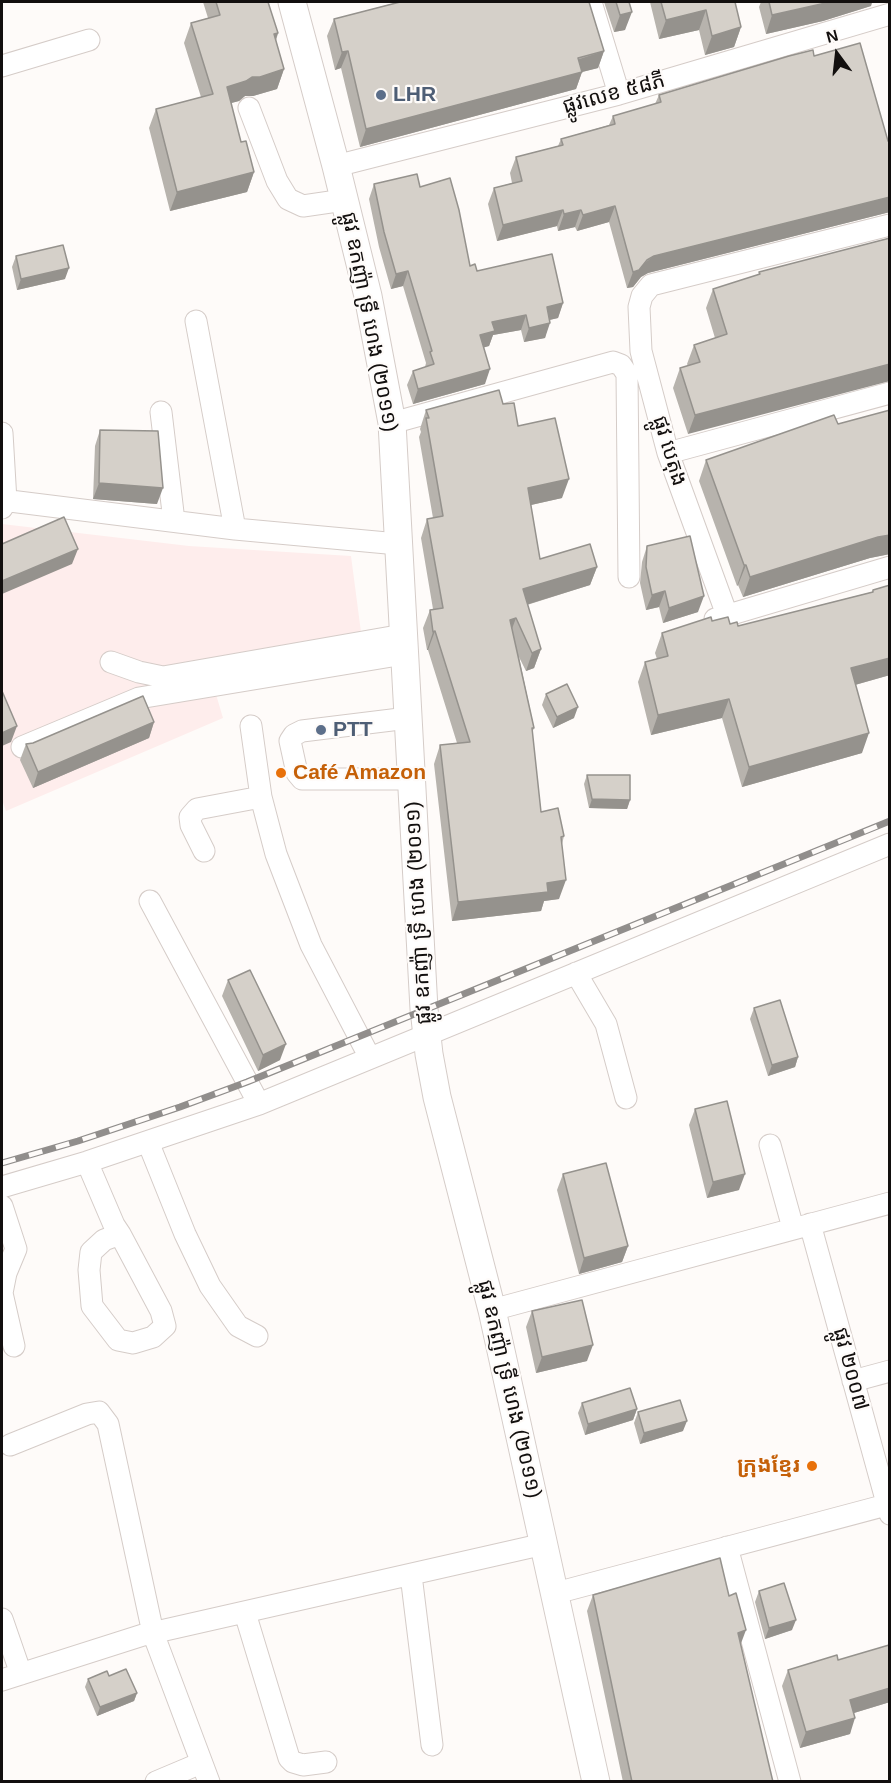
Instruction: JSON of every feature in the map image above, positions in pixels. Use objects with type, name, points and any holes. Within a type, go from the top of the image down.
[{"type":"main road","name":"ផ្លូវ ឧកញ៉ា ទ្រី ហេង (២០១១)","points":[[292,2],[368,296],[392,423],[426,1034],[437,1097],[492,1310],[597,1782]]},
{"type":"street","points":[[591,2],[619,94]]},
{"type":"street","name":"ផ្លូវលេខ ៥៨ភី","points":[[336,166],[619,94],[890,14]]},
{"type":"street","points":[[2,66],[89,40]]},
{"type":"street","points":[[249,108],[277,181],[288,199],[303,206],[344,200]]},
{"type":"street","name":"ផ្លូវ បេតុង","points":[[727,615],[668,453],[641,351],[639,307],[642,296],[651,285],[890,225]]},
{"type":"street","points":[[196,321],[235,529]]},
{"type":"street","points":[[392,423],[614,362],[621,365],[627,374],[629,577]]},
{"type":"street","points":[[668,453],[890,393]]},
{"type":"street","points":[[161,412],[174,521]]},
{"type":"street","points":[[2,433],[3,503],[235,529],[398,544]]},
{"type":"street","points":[[696,626],[890,567]]},
{"type":"street","points":[[111,662],[139,672],[163,677],[404,644]]},
{"type":"street","points":[[22,747],[140,698],[404,644]]},
{"type":"street","points":[[408,718],[302,731],[294,735],[290,741],[297,773],[302,779],[411,779]]},
{"type":"street","points":[[251,726],[261,797],[276,854],[311,945],[370,1058]]},
{"type":"street","points":[[204,851],[190,817],[196,809],[261,797]]},
{"type":"street","points":[[14,1346],[2,1293],[6,1274],[16,1250],[3,1190],[259,1104],[890,844]]},
{"type":"street","points":[[150,901],[259,1104]]},
{"type":"street","points":[[576,973],[606,1024],[626,1098]]},
{"type":"street","points":[[148,1142],[185,1234],[210,1286],[238,1326],[257,1336]]},
{"type":"street","name":"ផ្លូវ ២០០៧","points":[[770,1145],[802,1226],[853,1381],[889,1508]]},
{"type":"street","points":[[87,1162],[120,1234],[161,1311],[165,1326],[153,1336],[133,1343],[118,1340],[92,1306],[89,1270],[91,1252],[104,1240],[120,1234]]},
{"type":"street","points":[[492,1310],[890,1203]]},
{"type":"street","points":[[853,1381],[890,1371]]},
{"type":"street","points":[[10,1444],[87,1414],[99,1412],[108,1424],[153,1633],[205,1772],[156,1782]]},
{"type":"street","points":[[556,1593],[727,1547],[889,1508]]},
{"type":"street","points":[[2,1618],[11,1677],[153,1633],[544,1544]]},
{"type":"street","points":[[727,1547],[790,1782]]},
{"type":"street","points":[[411,1575],[432,1745]]},
{"type":"street","points":[[245,1613],[290,1758],[293,1762],[303,1765],[326,1762]]},
{"type":"shaded area","points":[[2,524],[189,546],[351,556],[364,655],[212,681],[223,718],[6,811],[2,800]]},
{"type":"building","points":[[216,2],[268,2],[278,33],[274,34],[284,69],[260,77],[252,77],[227,87],[241,142],[246,141],[254,172],[177,192],[156,109],[213,94],[191,23],[220,15]]},
{"type":"building","points":[[400,2],[589,2],[604,51],[578,58],[582,72],[366,129],[348,51],[342,52],[334,19]]},
{"type":"building","points":[[616,2],[629,2],[632,12],[620,15]]},
{"type":"building","points":[[661,2],[735,2],[741,27],[712,36],[706,10],[666,20]]},
{"type":"building","points":[[769,2],[830,2],[772,15]]},
{"type":"building","points":[[860,43],[888,141],[890,140],[890,197],[654,256],[647,260],[639,270],[633,272],[615,206],[583,215],[581,210],[564,214],[563,210],[503,225],[494,188],[522,181],[516,157],[563,145],[561,139],[615,124],[613,116],[661,102],[659,95],[789,56],[813,50],[814,56]]},
{"type":"building","points":[[417,174],[420,187],[450,178],[470,266],[475,264],[477,271],[552,254],[563,303],[547,307],[550,323],[529,328],[526,315],[492,322],[495,331],[480,335],[490,369],[418,389],[413,371],[434,364],[430,352],[432,351],[408,271],[396,274],[374,184]]},
{"type":"building","points":[[890,238],[890,364],[695,415],[680,368],[700,362],[694,345],[727,334],[713,289],[760,274],[759,272]]},
{"type":"building","points":[[63,245],[69,268],[21,279],[16,256]]},
{"type":"building","points":[[499,390],[503,404],[514,403],[518,426],[555,418],[569,479],[528,488],[540,559],[590,544],[597,567],[523,589],[541,649],[532,653],[516,618],[510,620],[534,728],[532,728],[541,812],[558,808],[564,836],[561,837],[566,880],[547,883],[548,892],[458,902],[440,745],[470,742],[435,631],[433,632],[430,610],[443,608],[427,519],[443,516],[426,410]]},
{"type":"building","points":[[890,410],[890,535],[750,577],[706,460],[834,415],[838,424]]},
{"type":"building","points":[[100,430],[158,431],[163,488],[99,483]]},
{"type":"building","points":[[64,517],[78,549],[2,581],[2,544]]},
{"type":"building","points":[[690,536],[704,596],[669,608],[665,591],[652,595],[646,567],[647,546]]},
{"type":"building","points":[[890,585],[890,658],[851,668],[869,733],[749,767],[729,699],[658,715],[645,662],[668,656],[662,633],[711,617],[712,621],[728,617],[730,624],[737,622],[738,626],[873,592],[873,590]]},
{"type":"building","points":[[567,684],[578,707],[557,717],[546,694]]},
{"type":"building","points":[[2,691],[17,726],[2,733]]},
{"type":"building","points":[[143,696],[154,722],[38,772],[26,744]]},
{"type":"building","points":[[587,775],[630,775],[630,800],[592,799]]},
{"type":"building","points":[[250,970],[286,1044],[263,1055],[228,980]]},
{"type":"building","points":[[780,1000],[798,1057],[772,1065],[754,1008]]},
{"type":"building","points":[[727,1101],[745,1174],[713,1182],[695,1109]]},
{"type":"building","points":[[606,1163],[628,1246],[584,1258],[563,1174]]},
{"type":"building","points":[[582,1300],[593,1345],[542,1357],[532,1311]]},
{"type":"building","points":[[630,1388],[637,1409],[588,1424],[582,1403]]},
{"type":"building","points":[[680,1400],[687,1421],[644,1433],[638,1412]]},
{"type":"building","points":[[720,1558],[729,1596],[736,1593],[746,1630],[738,1633],[773,1782],[632,1782],[593,1595]]},
{"type":"building","points":[[784,1583],[796,1620],[769,1628],[759,1591]]},
{"type":"building","points":[[889,1645],[890,1688],[850,1700],[855,1718],[806,1732],[788,1670],[837,1655],[838,1660]]},
{"type":"building","points":[[126,1669],[137,1693],[100,1707],[88,1679],[107,1671],[109,1676]]},
{"type":"railway","points":[[2,1163],[78,1141],[247,1082],[890,821]]},
{"type":"place","name":"LHR","points":[[381,95]]},
{"type":"place","name":"PTT","points":[[321,730]]},
{"type":"place","name":"Café Amazon","points":[[281,773]]},
{"type":"place","name":"ក្រុងខ្មែរ","points":[[812,1466]]}]
